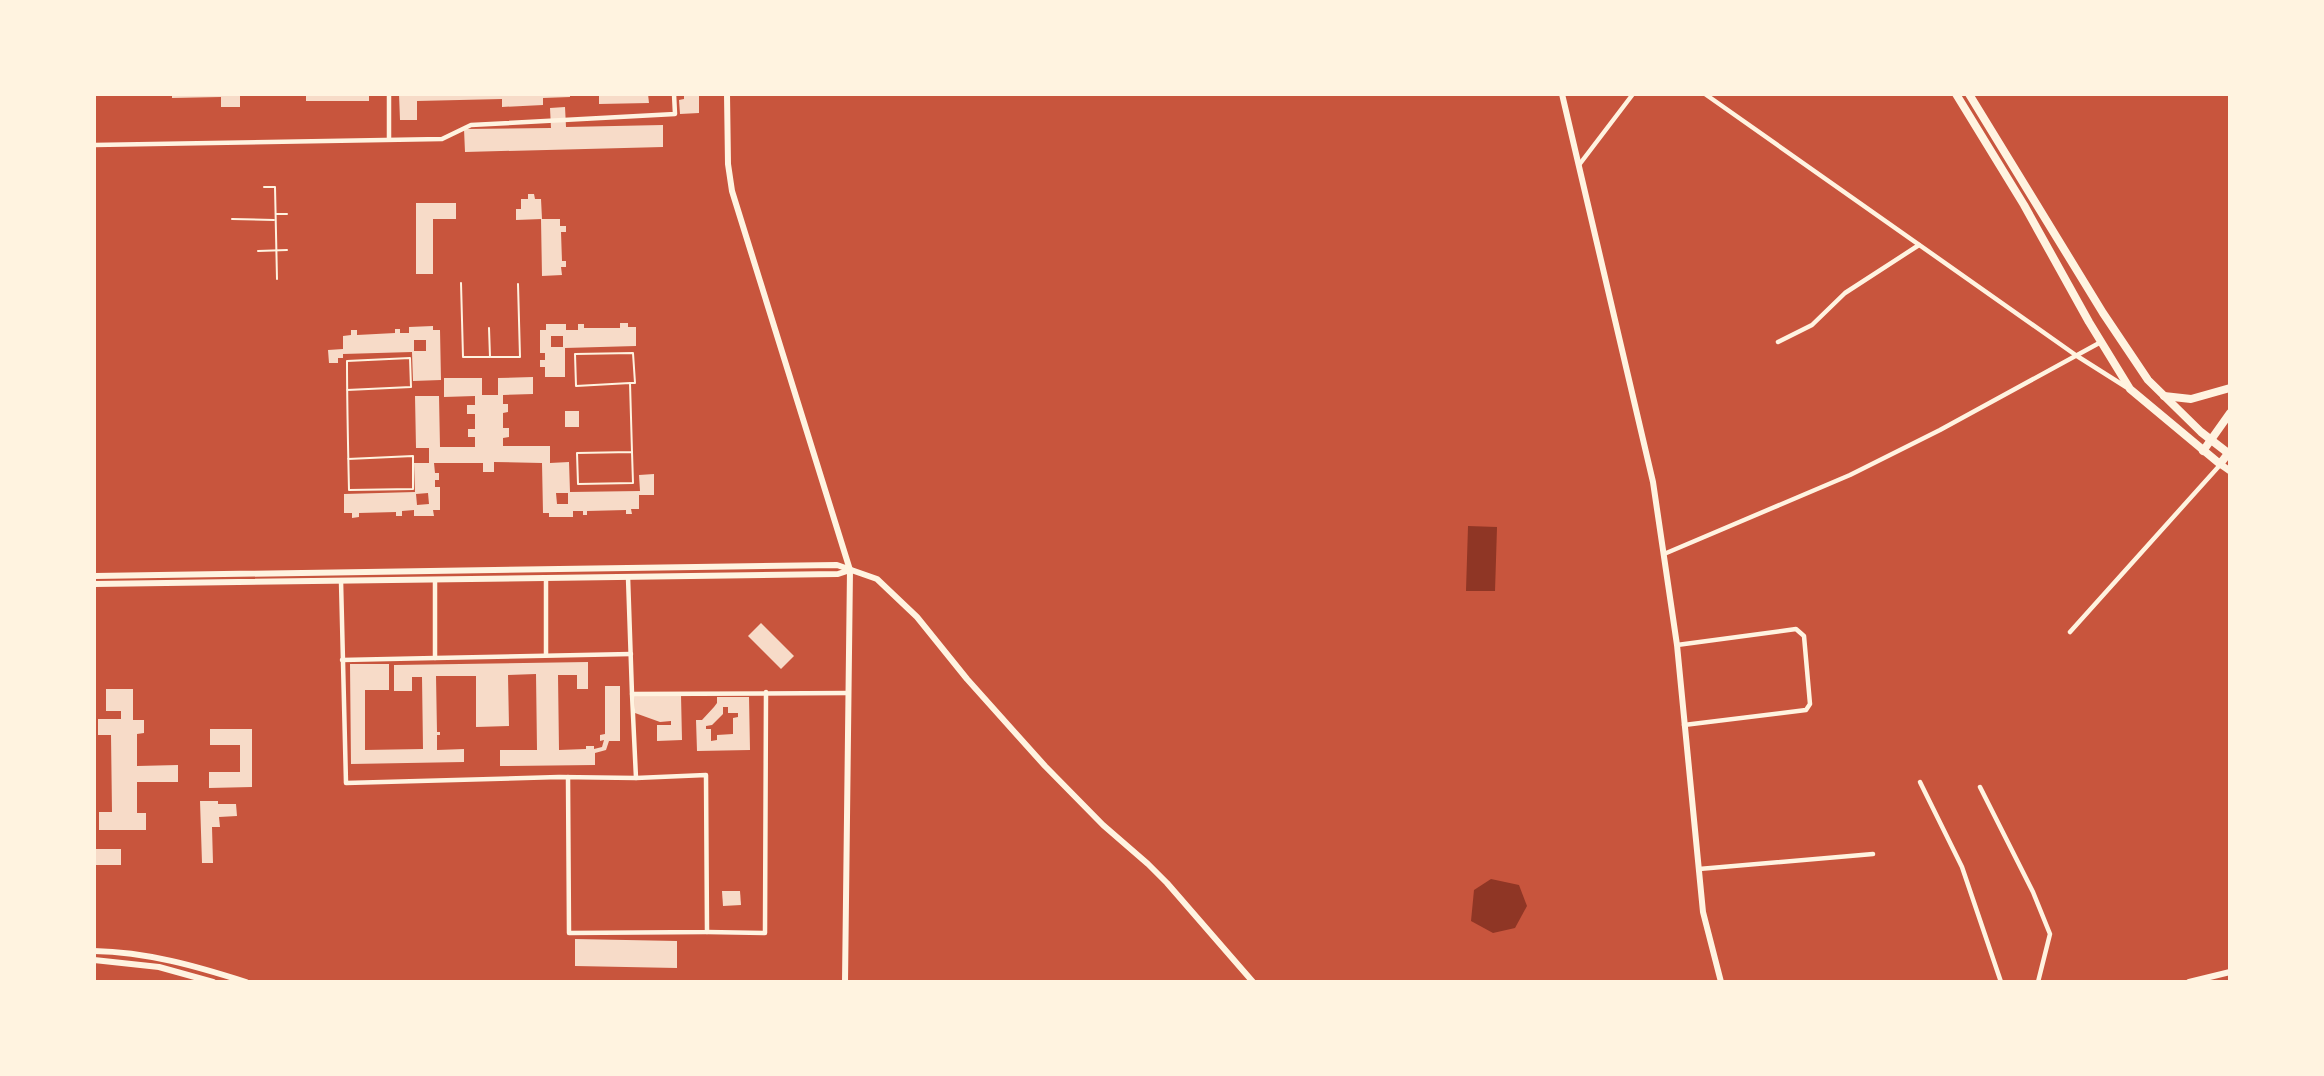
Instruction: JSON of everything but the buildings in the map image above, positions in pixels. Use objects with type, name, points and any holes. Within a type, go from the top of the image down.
[{"type":"main road","points":[[1956,94],[2024,205],[2130,389],[2230,471]]},
{"type":"main road","points":[[1969,94],[2103,313],[2148,380],[2211,440],[2229,453],[2220,464]]},
{"type":"main road","points":[[2164,396],[2192,400],[2230,388]]},
{"type":"main road","points":[[2203,451],[2230,413]]},
{"type":"street","points":[[389,94],[389,139]]},
{"type":"street","points":[[94,145],[442,139],[471,125],[675,114],[674,94]]},
{"type":"street","points":[[727,94],[728,164],[732,191],[850,570],[845,982]]},
{"type":"street","points":[[1562,94],[1653,482],[1677,645],[1703,912],[1721,982]]},
{"type":"street","points":[[1578,166],[1633,94]]},
{"type":"street","points":[[1705,94],[2077,356],[2130,389]]},
{"type":"street","points":[[1778,342],[1812,325],[1845,293],[1919,245]]},
{"type":"street","points":[[1664,554],[1850,475],[1940,430],[2101,341]]},
{"type":"street","points":[[2070,632],[2220,464]]},
{"type":"street","points":[[94,576],[835,565],[877,579],[917,617],[967,679],[1045,766],[1103,825],[1148,863],[1253,982]]},
{"type":"street","points":[[94,584],[341,585],[435,580],[838,574],[850,570]]},
{"type":"street","points":[[628,577],[636,778]]},
{"type":"street","points":[[546,578],[546,655]]},
{"type":"street","points":[[435,580],[435,657]]},
{"type":"street","points":[[341,585],[346,783],[706,775],[707,932]]},
{"type":"street","points":[[1677,645],[1796,629],[1804,636],[1810,704],[1806,710],[1684,725]]},
{"type":"street","points":[[342,660],[631,654]]},
{"type":"street","points":[[568,777],[569,933],[765,933],[766,692]]},
{"type":"street","points":[[632,694],[848,693]]},
{"type":"street","points":[[1920,782],[1962,867],[2001,982]]},
{"type":"street","points":[[1980,787],[2034,891],[2050,934],[2038,982]]},
{"type":"street","points":[[1699,869],[1873,854]]},
{"type":"street","points":[[94,951],[123,952],[187,964],[246,982]]},
{"type":"street","points":[[94,960],[159,967],[212,981],[214,971]]},
{"type":"street","points":[[2189,982],[2230,972]]},
{"type":"path","points":[[264,187],[275,187],[277,279]]},
{"type":"path","points":[[275,214],[287,214]]},
{"type":"path","points":[[232,219],[275,220]]},
{"type":"path","points":[[258,251],[287,250]]},
{"type":"path","points":[[461,283],[463,357],[520,357],[518,284]]},
{"type":"path","points":[[489,328],[490,357]]},
{"type":"path","points":[[633,353],[635,383],[629,383],[576,386],[575,354],[633,353]]},
{"type":"path","points":[[347,390],[411,387],[410,358],[346,361],[348,458],[349,490],[413,489],[413,456],[348,458]]},
{"type":"path","points":[[629,383],[634,483],[578,484],[577,453],[632,452]]},
{"type":"shaded area","points":[[1468,526],[1497,527],[1495,591],[1466,591]]},
{"type":"shaded area","points":[[1491,879],[1519,885],[1527,906],[1515,928],[1493,933],[1471,921],[1474,890]]}]
